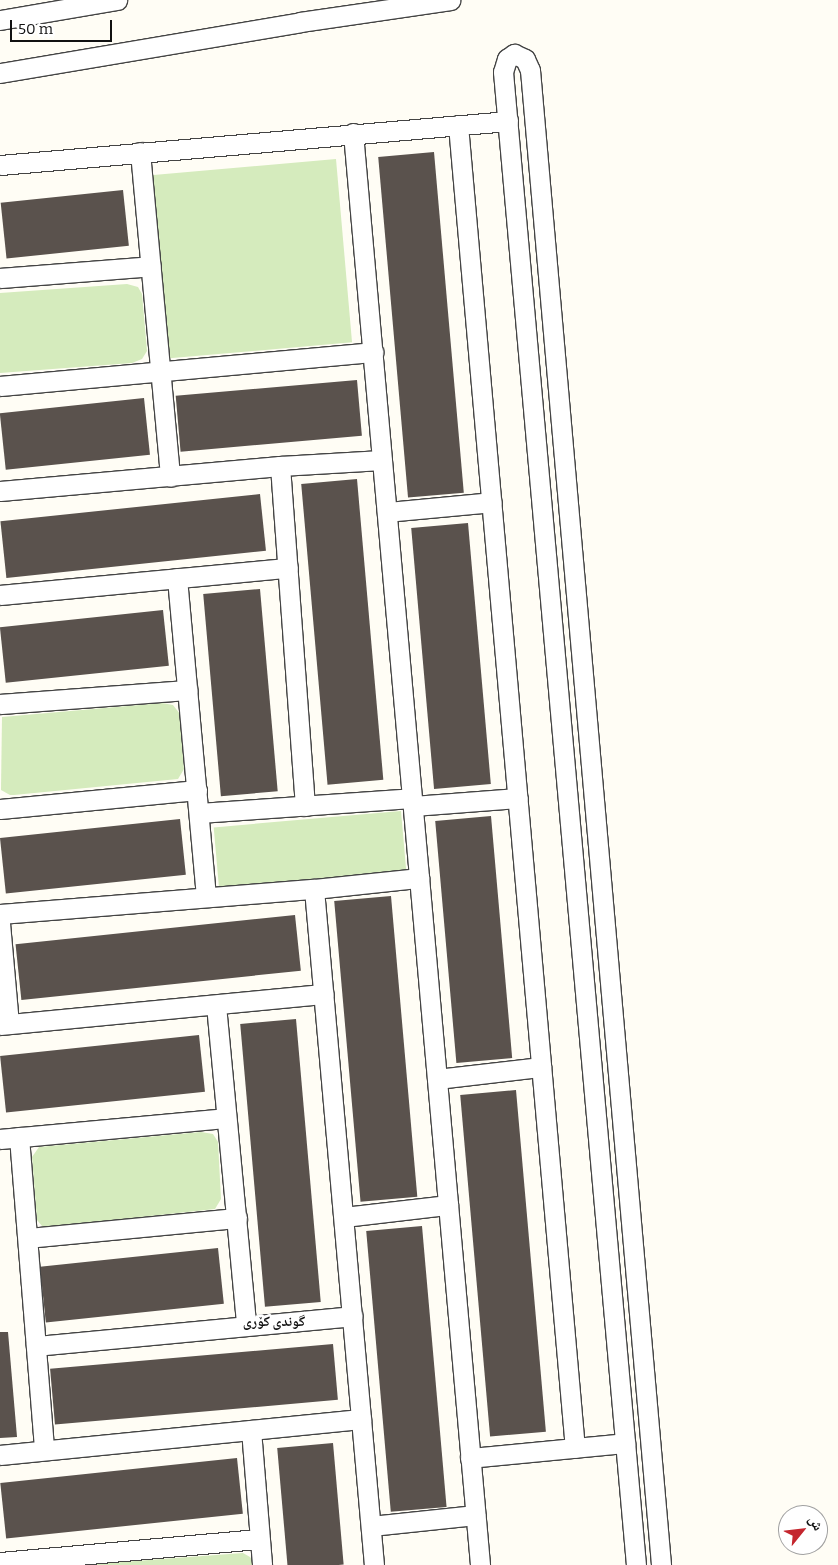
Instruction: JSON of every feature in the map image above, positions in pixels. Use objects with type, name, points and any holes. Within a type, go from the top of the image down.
[{"type":"street","points":[[0,20],[117,0]]},
{"type":"street","points":[[0,73],[300,22],[450,0]]},
{"type":"street","points":[[636,1565],[604,1187],[503,68],[507,59],[514,54],[525,59],[530,70],[661,1565]]},
{"type":"street","points":[[0,165],[508,121]]},
{"type":"street","points":[[458,125],[575,1448]]},
{"type":"street","points":[[353,133],[480,1565]]},
{"type":"street","points":[[140,152],[170,477]]},
{"type":"street","points":[[0,278],[151,266]]},
{"type":"street","points":[[0,386],[373,352]]},
{"type":"street","points":[[0,491],[280,466],[382,460]]},
{"type":"street","points":[[280,466],[305,806]]},
{"type":"street","points":[[387,512],[492,502]]},
{"type":"street","points":[[0,595],[288,568]]},
{"type":"street","points":[[177,578],[206,897]]},
{"type":"street","points":[[0,704],[187,690]]},
{"type":"street","points":[[0,808],[197,790]]},
{"type":"street","points":[[199,813],[305,806],[518,798]]},
{"type":"street","points":[[0,914],[314,889],[419,878]]},
{"type":"street","points":[[314,889],[374,1565]]},
{"type":"street","points":[[0,923],[4,1024],[324,994]]},
{"type":"street","points":[[216,1005],[246,1325]]},
{"type":"street","points":[[437,1078],[542,1067]]},
{"type":"street","points":[[0,1139],[226,1118]]},
{"type":"street","points":[[20,1137],[44,1450]]},
{"type":"street","points":[[604,1187],[627,1185]]},
{"type":"street","points":[[344,1217],[448,1206]]},
{"type":"street","points":[[28,1238],[237,1218]]},
{"type":"street","points":[[36,1346],[353,1316]]},
{"type":"street","points":[[0,1455],[362,1419]]},
{"type":"street","points":[[251,1430],[262,1565]]},
{"type":"street","points":[[470,1458],[626,1443]]},
{"type":"street","points":[[371,1526],[475,1514]]},
{"type":"street","points":[[0,1562],[53,1561],[259,1539]]},
{"type":"green space","points":[[336,159],[352,342],[167,359],[151,175]]},
{"type":"green space","points":[[127,284],[138,287],[142,294],[147,351],[142,359],[132,363],[0,373],[0,293]]},
{"type":"green space","points":[[162,703],[173,705],[180,714],[184,769],[178,779],[14,795],[1,790],[2,717]]},
{"type":"green space","points":[[401,811],[406,871],[219,887],[214,827]]},
{"type":"green space","points":[[201,1132],[213,1134],[218,1142],[221,1199],[215,1209],[50,1227],[42,1226],[37,1220],[32,1157],[39,1147]]},
{"type":"green space","points":[[243,1553],[250,1557],[255,1565],[82,1565]]},
{"type":"building","points":[[434,152],[464,493],[408,498],[378,157]]},
{"type":"building","points":[[123,190],[129,246],[7,259],[1,203]]},
{"type":"building","points":[[357,380],[362,436],[181,452],[176,396]]},
{"type":"building","points":[[144,398],[150,455],[6,470],[0,413]]},
{"type":"building","points":[[357,479],[383,780],[328,785],[301,484]]},
{"type":"building","points":[[260,494],[266,551],[6,578],[0,521]]},
{"type":"building","points":[[468,523],[491,784],[434,789],[411,528]]},
{"type":"building","points":[[260,589],[278,791],[221,796],[203,594]]},
{"type":"building","points":[[163,610],[169,666],[6,683],[0,627]]},
{"type":"building","points":[[491,816],[512,1058],[456,1063],[435,821]]},
{"type":"building","points":[[180,819],[186,875],[6,894],[0,838]]},
{"type":"building","points":[[391,896],[417,1197],[361,1202],[334,901]]},
{"type":"building","points":[[295,915],[301,971],[21,1000],[16,944]]},
{"type":"building","points":[[296,1019],[321,1302],[265,1307],[240,1024]]},
{"type":"building","points":[[199,1035],[205,1092],[6,1113],[0,1056]]},
{"type":"building","points":[[516,1090],[546,1432],[490,1437],[460,1095]]},
{"type":"building","points":[[422,1226],[447,1507],[391,1512],[366,1231]]},
{"type":"building","points":[[218,1248],[224,1304],[46,1322],[40,1267]]},
{"type":"building","points":[[0,1332],[8,1332],[17,1437],[0,1438]]},
{"type":"building","points":[[333,1344],[338,1400],[55,1425],[50,1369]]},
{"type":"building","points":[[333,1443],[344,1565],[287,1565],[277,1448]]},
{"type":"building","points":[[237,1458],[243,1514],[6,1539],[0,1483]]},
{"type":"district","name":"گوندی کۆری","points":[[274,1322]]}]
